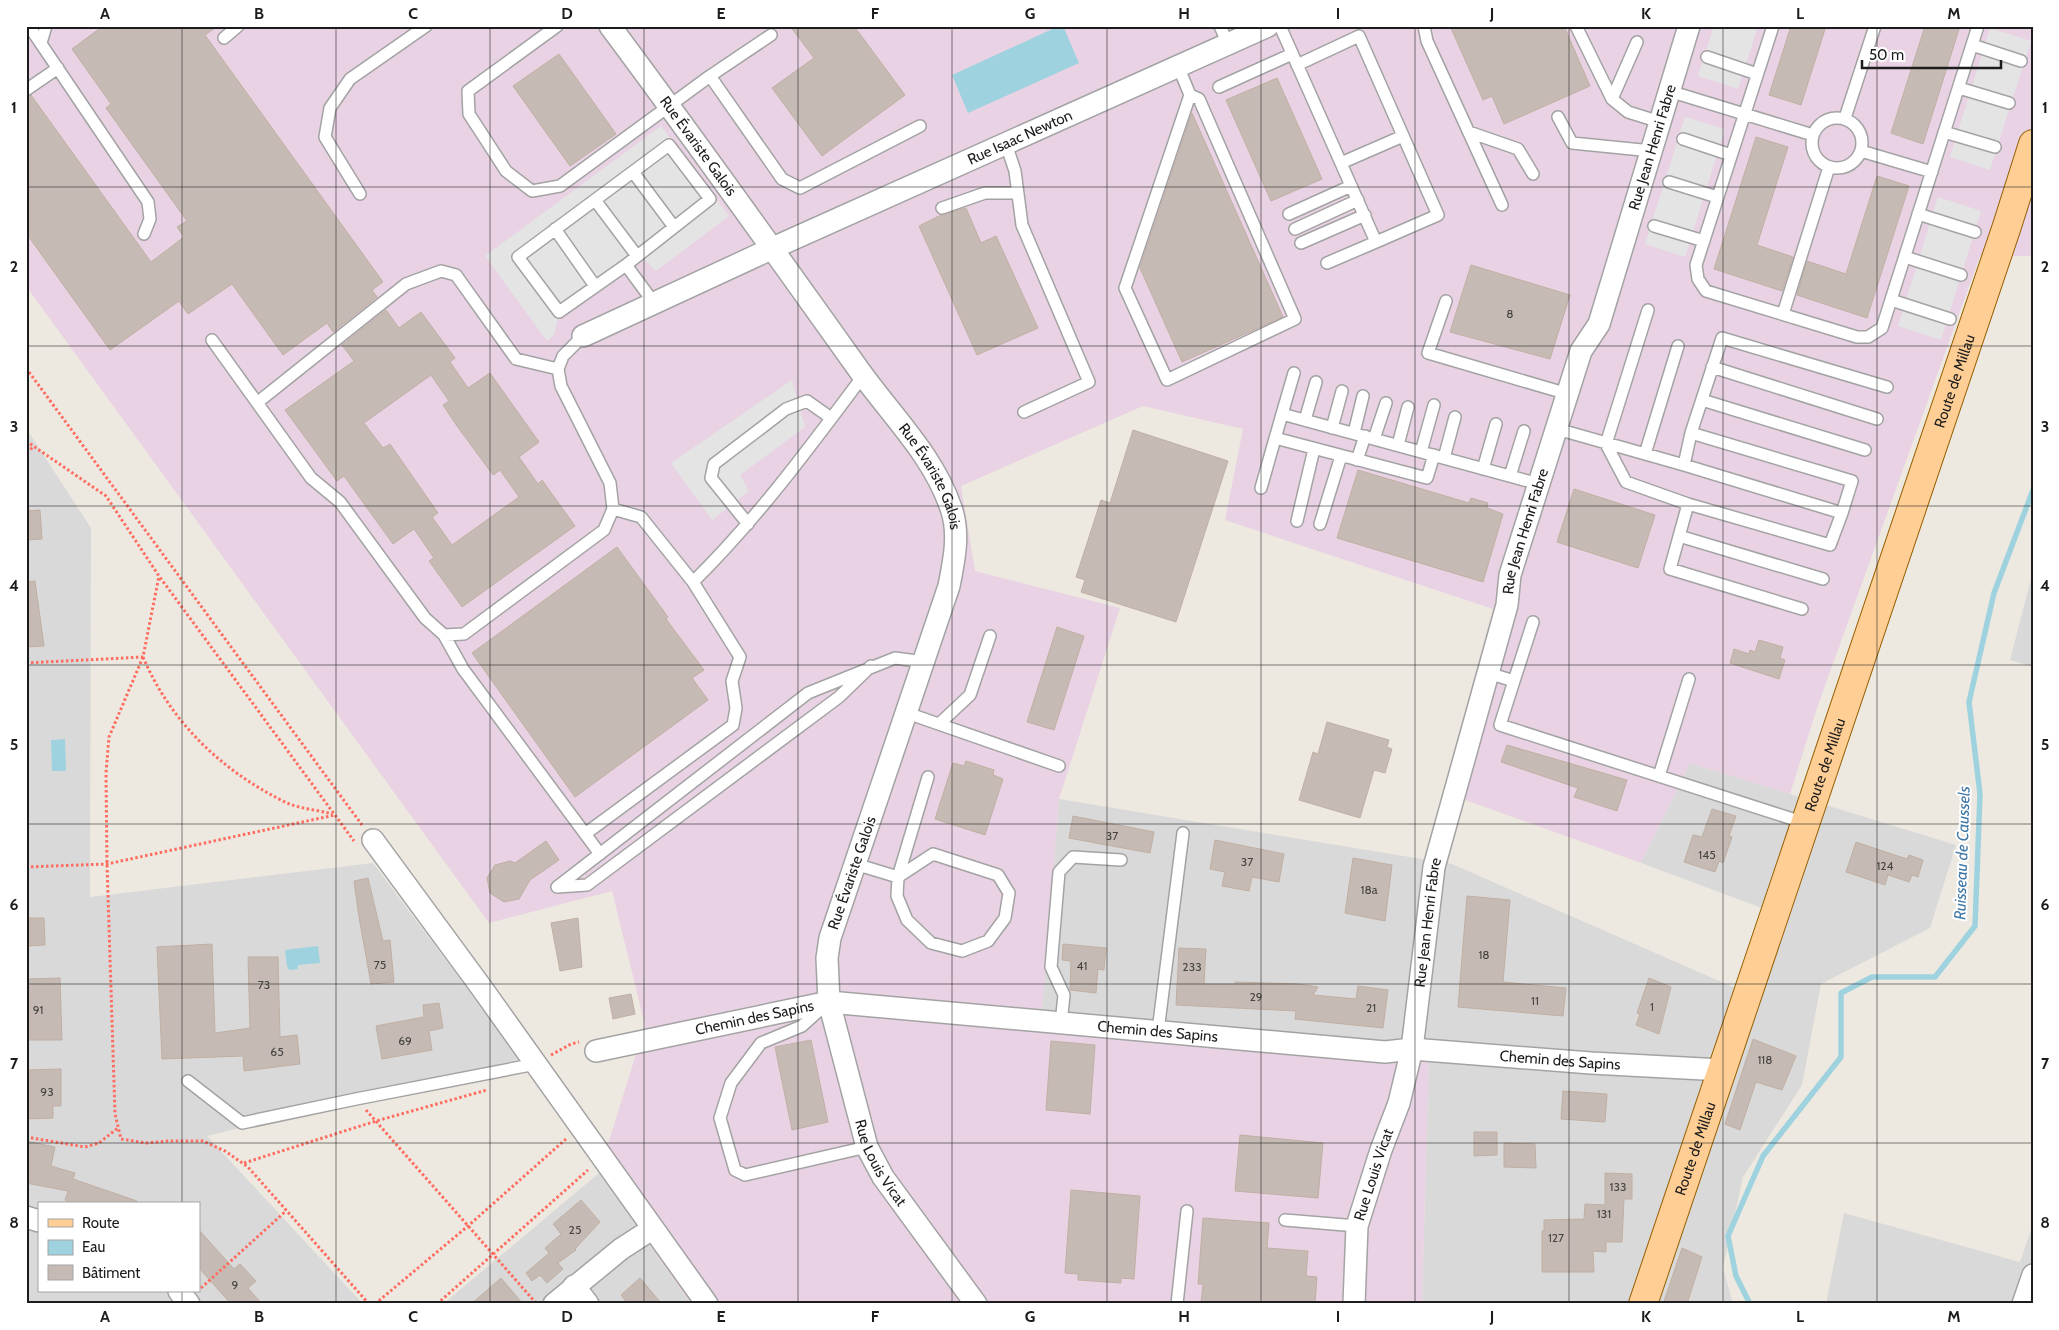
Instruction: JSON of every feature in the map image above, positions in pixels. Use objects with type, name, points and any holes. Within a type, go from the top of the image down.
[{"type":"main road","name":"Route de Millau","points":[[1643,1304],[2033,144]]},
{"type":"main road","name":"Route de Millau","points":[[2007,226],[2033,157]]},
{"type":"street","name":"Rue Évariste Galois","points":[[610,26],[773,248],[863,376],[929,463],[941,481],[952,510],[956,535],[956,552],[949,586],[830,938],[827,958],[830,1002]]},
{"type":"street","name":"Rue Isaac Newton","points":[[583,336],[773,248],[1178,66],[1224,35],[1268,26]]},
{"type":"street","name":"Rue Jean Henri Fabre","points":[[1412,1049],[1434,868],[1507,605],[1510,575],[1582,351],[1599,324],[1689,26]]},
{"type":"street","points":[[373,840],[707,1304]]},
{"type":"street","name":"Chemin des Sapins","points":[[596,1051],[830,1002],[1385,1052],[1412,1049],[1591,1063],[1722,1070]]},
{"type":"street","name":"Rue Louis Vicat","points":[[830,1002],[867,1147],[883,1177],[976,1304]]},
{"type":"street","name":"Rue Louis Vicat","points":[[1354,1304],[1357,1226],[1398,1103],[1412,1049]]},
{"type":"street","points":[[26,1217],[38,1221]]},
{"type":"street","points":[[554,1304],[620,1250],[652,1228]]},
{"type":"street","points":[[2023,1304],[2033,1275]]},
{"type":"street","points":[[574,1286],[588,1304]]},
{"type":"street","points":[[180,1292],[190,1304]]},
{"type":"lane","points":[[29,26],[148,202],[150,219],[144,234]]},
{"type":"lane","points":[[41,43],[46,26]]},
{"type":"lane","points":[[224,38],[238,26]]},
{"type":"lane","points":[[360,194],[325,137],[330,108],[350,79],[426,26]]},
{"type":"lane","points":[[557,26],[468,91],[470,114],[506,171],[532,190],[560,186],[710,76],[771,35]]},
{"type":"lane","points":[[1280,26],[1376,242]]},
{"type":"lane","points":[[1424,26],[1427,40],[1502,205]]},
{"type":"lane","points":[[1576,26],[1612,99],[1628,112],[1660,122]]},
{"type":"lane","points":[[1759,26],[1772,28],[1696,265],[1698,279],[1706,291],[1857,337],[1868,337],[1882,328],[1978,26]]},
{"type":"lane","points":[[1845,118],[1875,26]]},
{"type":"lane","points":[[1297,65],[1359,36],[1438,215],[1327,263]]},
{"type":"lane","points":[[1612,99],[1637,42]]},
{"type":"lane","points":[[1972,45],[2021,61]]},
{"type":"lane","points":[[1220,87],[1292,54]]},
{"type":"lane","points":[[1707,57],[1757,74]]},
{"type":"lane","points":[[1178,66],[1190,94],[1199,99],[1295,319],[1167,380],[1125,288],[1190,94]]},
{"type":"lane","points":[[26,90],[58,68]]},
{"type":"lane","points":[[710,76],[782,179],[800,188],[920,126]]},
{"type":"lane","points":[[1958,88],[2009,103]]},
{"type":"lane","points":[[1669,91],[1813,135]]},
{"type":"lane","points":[[1558,117],[1572,143],[1652,151]]},
{"type":"lane","points":[[1832,118],[1845,118],[1856,126],[1862,138],[1861,151],[1854,162],[1842,168],[1829,167],[1818,160],[1812,148],[1813,135],[1820,124],[1832,118]]},
{"type":"lane","points":[[1469,132],[1518,149],[1534,174]]},
{"type":"lane","points":[[1944,132],[1995,147]]},
{"type":"lane","points":[[1341,163],[1403,136]]},
{"type":"lane","points":[[1683,139],[1731,155]]},
{"type":"lane","points":[[1006,144],[1015,171],[1022,225],[1089,382],[1024,412]]},
{"type":"lane","points":[[669,145],[710,200],[626,266],[559,312],[518,256],[633,172],[669,145]]},
{"type":"lane","points":[[1861,151],[1932,172]]},
{"type":"lane","points":[[1783,314],[1829,167]]},
{"type":"lane","points":[[633,172],[674,228]]},
{"type":"lane","points":[[1668,182],[1717,197]]},
{"type":"lane","points":[[1288,214],[1352,186]]},
{"type":"lane","points":[[942,208],[985,193],[1018,193]]},
{"type":"lane","points":[[595,200],[637,256]]},
{"type":"lane","points":[[1295,229],[1358,200]]},
{"type":"lane","points":[[1918,214],[1975,232]]},
{"type":"lane","points":[[1301,243],[1364,215]]},
{"type":"lane","points":[[1654,226],[1704,241]]},
{"type":"lane","points":[[555,229],[595,286]]},
{"type":"lane","points":[[1905,257],[1960,275]]},
{"type":"lane","points":[[626,266],[654,303]]},
{"type":"lane","points":[[258,402],[406,284],[441,271],[456,275],[516,359],[558,369]]},
{"type":"lane","points":[[1891,300],[1950,319]]},
{"type":"lane","points":[[1446,301],[1428,353],[1568,394]]},
{"type":"lane","points":[[1648,310],[1606,444],[1626,482],[1688,504],[1830,545],[1852,481],[1691,433]]},
{"type":"lane","points":[[444,635],[464,634],[604,530],[613,509],[610,484],[561,386],[558,369],[563,356],[583,336]]},
{"type":"lane","points":[[1684,465],[1691,433],[1722,338],[1887,387]]},
{"type":"lane","points":[[212,340],[311,478],[340,502],[425,618],[444,635],[463,669],[600,854]]},
{"type":"lane","points":[[1645,454],[1678,346]]},
{"type":"lane","points":[[1712,368],[1877,419]]},
{"type":"lane","points":[[1261,488],[1294,373]]},
{"type":"lane","points":[[693,582],[728,548],[785,480],[863,376]]},
{"type":"lane","points":[[1305,420],[1316,382]]},
{"type":"lane","points":[[1332,428],[1342,391]]},
{"type":"lane","points":[[1363,396],[1364,436]]},
{"type":"lane","points":[[1702,400],[1865,450]]},
{"type":"lane","points":[[748,524],[712,478],[714,464],[786,409],[807,402],[832,418]]},
{"type":"lane","points":[[1357,460],[1364,436],[1386,403]]},
{"type":"lane","points":[[1421,452],[1434,405]]},
{"type":"lane","points":[[1398,445],[1408,407]]},
{"type":"lane","points":[[1282,414],[1539,484]]},
{"type":"lane","points":[[1275,438],[1426,478],[1439,456],[1454,417]]},
{"type":"lane","points":[[1483,468],[1496,424]]},
{"type":"lane","points":[[1557,429],[1842,513]]},
{"type":"lane","points":[[1510,476],[1524,431]]},
{"type":"lane","points":[[1297,522],[1314,449]]},
{"type":"lane","points":[[1320,524],[1341,456]]},
{"type":"lane","points":[[1688,504],[1670,569],[1802,609]]},
{"type":"lane","points":[[585,834],[733,725],[736,708],[732,680],[740,657],[693,582],[641,517],[613,509]]},
{"type":"lane","points":[[1679,536],[1823,578]]},
{"type":"lane","points":[[1533,622],[1500,725],[1805,823]]},
{"type":"lane","points":[[939,724],[970,695],[990,636]]},
{"type":"lane","points":[[870,666],[839,696],[587,885],[557,887],[808,693],[870,666],[895,658],[924,662]]},
{"type":"lane","points":[[1488,673],[1514,681]]},
{"type":"lane","points":[[1659,776],[1689,679]]},
{"type":"lane","points":[[907,713],[1059,766]]},
{"type":"lane","points":[[898,877],[933,854],[998,875],[1009,893],[1005,918],[988,941],[962,951],[931,943],[907,920],[897,896],[898,877],[928,777]]},
{"type":"lane","points":[[1158,1031],[1183,834]]},
{"type":"lane","points":[[1061,1023],[1064,995],[1051,966],[1059,872],[1073,856],[1121,860]]},
{"type":"lane","points":[[856,864],[898,877]]},
{"type":"lane","points":[[830,1002],[802,1026],[761,1043],[731,1083],[720,1118],[734,1170],[745,1175],[867,1147]]},
{"type":"lane","points":[[188,1081],[242,1123],[356,1098],[536,1064]]},
{"type":"lane","points":[[1177,1304],[1187,1211]]},
{"type":"lane","points":[[1285,1220],[1357,1226]]},
{"type":"path","points":[[26,368],[373,840],[360,848],[159,576],[106,496],[26,442]]},
{"type":"path","points":[[26,452],[34,447]]},
{"type":"path","points":[[159,576],[143,657],[109,737],[106,773],[107,864],[116,1114],[121,1139],[146,1143],[203,1141],[225,1151],[248,1167],[369,1304]]},
{"type":"path","points":[[143,657],[154,684],[183,724],[213,755],[248,780],[289,804],[335,815]]},
{"type":"path","points":[[26,663],[143,657]]},
{"type":"path","points":[[26,868],[107,864],[335,815]]},
{"type":"path","points":[[536,1064],[571,1044],[589,1040],[596,1051]]},
{"type":"path","points":[[243,1163],[376,1121],[488,1090]]},
{"type":"path","points":[[356,1098],[537,1304]]},
{"type":"path","points":[[26,1137],[85,1147],[99,1143],[118,1127]]},
{"type":"path","points":[[375,1304],[468,1226],[569,1136]]},
{"type":"path","points":[[437,1304],[592,1166]]},
{"type":"path","points":[[200,1289],[286,1210]]},
{"type":"shaded area","points":[[26,26],[2033,26],[2033,256],[1980,256],[1817,708],[1790,794],[1690,763],[1641,863],[1443,792],[1493,609],[1225,520],[1243,429],[1143,406],[961,486],[975,571],[1120,608],[1059,799],[1042,1012],[1429,1051],[1422,1304],[691,1304],[599,1173],[645,1025],[612,891],[489,923],[26,286]]},
{"type":"shaded area","points":[[1714,26],[1758,26],[1738,89],[1698,76]]},
{"type":"shaded area","points":[[1990,28],[2031,41],[1990,170],[1950,157]]},
{"type":"shaded area","points":[[1685,117],[1725,129],[1685,257],[1645,244]]},
{"type":"shaded area","points":[[661,126],[729,216],[656,271],[635,250],[562,302],[554,335],[547,341],[485,256]]},
{"type":"shaded area","points":[[1938,197],[1981,211],[1941,340],[1898,326]]},
{"type":"shaded area","points":[[792,380],[805,427],[740,475],[749,491],[712,520],[671,463]]},
{"type":"shaded area","points":[[26,428],[91,528],[90,897],[373,863],[520,1059],[207,1136],[363,1304],[26,1304]]},
{"type":"shaded area","points":[[2033,571],[2033,667],[2010,660]]},
{"type":"shaded area","points":[[1690,763],[1956,845],[1930,928],[1821,984],[1802,1085],[1743,1177],[1723,1268],[1733,1304],[1422,1304],[1429,1051],[1042,1012],[1059,799],[1452,864],[1740,990],[1762,908],[1641,863]]},
{"type":"shaded area","points":[[599,1173],[691,1304],[443,1304]]},
{"type":"shaded area","points":[[1844,1213],[2020,1262],[2033,1224],[2033,1304],[1826,1304]]},
{"type":"water","points":[[1059,26],[1063,26],[1079,63],[968,113],[952,75]]},
{"type":"water","points":[[65,739],[66,771],[52,771],[51,740]]},
{"type":"water","points":[[318,946],[320,963],[298,965],[298,969],[289,970],[285,950]]},
{"type":"building","points":[[103,26],[218,26],[205,35],[383,282],[372,290],[377,297],[333,332],[327,323],[283,355],[232,284],[188,314],[179,301],[110,350],[26,233],[26,97],[31,95],[151,262],[184,237],[177,227],[187,221],[106,108],[111,104],[72,49]]},
{"type":"building","points":[[790,26],[854,26],[905,95],[822,156],[772,88],[814,58]]},
{"type":"building","points":[[1450,26],[1564,26],[1590,86],[1504,124],[1492,96],[1483,100]]},
{"type":"building","points":[[1791,26],[1826,26],[1801,105],[1769,95]]},
{"type":"building","points":[[1925,26],[1960,26],[1923,144],[1891,133]]},
{"type":"building","points":[[559,54],[616,134],[570,166],[513,86]]},
{"type":"building","points":[[1277,78],[1322,179],[1271,201],[1226,100]]},
{"type":"building","points":[[1192,113],[1283,317],[1182,362],[1140,268]]},
{"type":"building","points":[[1756,137],[1788,147],[1757,245],[1793,257],[1782,291],[1714,269]]},
{"type":"building","points":[[1877,176],[1909,186],[1867,318],[1797,295],[1807,261],[1846,274]]},
{"type":"building","points":[[966,208],[981,243],[996,236],[1038,328],[977,355],[919,226],[941,215]]},
{"type":"building","points":[[1471,265],[1570,295],[1550,359],[1450,332]]},
{"type":"building","points":[[386,310],[399,328],[421,312],[455,358],[450,362],[468,388],[490,373],[539,442],[519,457],[538,484],[542,480],[575,526],[462,607],[429,561],[434,558],[414,529],[393,544],[344,476],[337,481],[285,410],[354,361],[342,345]],"holes":[[[431,375],[449,401],[443,405],[457,426],[493,475],[500,470],[519,497],[452,545],[432,517],[438,513],[390,444],[383,448],[364,423]]]},
{"type":"building","points":[[1133,430],[1228,461],[1176,622],[1081,592],[1085,580],[1076,577],[1101,500],[1110,503]]},
{"type":"building","points":[[1358,470],[1469,503],[1471,498],[1488,503],[1487,508],[1503,514],[1483,582],[1337,538]]},
{"type":"building","points":[[1574,489],[1655,515],[1638,568],[1557,542]]},
{"type":"building","points":[[40,510],[42,539],[26,540],[26,511]]},
{"type":"building","points":[[617,547],[668,617],[666,619],[704,670],[692,678],[708,700],[575,797],[472,653]]},
{"type":"building","points":[[35,581],[44,646],[26,647],[26,582]]},
{"type":"building","points":[[1057,627],[1084,636],[1054,730],[1027,722]]},
{"type":"building","points":[[1759,640],[1783,647],[1780,658],[1785,660],[1779,679],[1730,663],[1734,649],[1749,654],[1750,650],[1755,652]]},
{"type":"building","points":[[1327,722],[1389,740],[1387,747],[1392,749],[1385,773],[1374,770],[1360,818],[1299,800],[1313,752],[1318,754]]},
{"type":"building","points":[[1507,745],[1627,780],[1617,811],[1574,797],[1578,788],[1501,762]]},
{"type":"building","points":[[966,761],[994,770],[993,775],[1003,779],[985,835],[935,819],[953,763],[964,766]]},
{"type":"building","points":[[1712,809],[1736,816],[1729,836],[1732,837],[1723,863],[1719,861],[1715,872],[1684,862],[1693,835],[1702,837]]},
{"type":"building","points":[[1073,816],[1154,832],[1150,853],[1069,838]]},
{"type":"building","points":[[1215,840],[1284,854],[1279,882],[1252,877],[1249,891],[1222,886],[1225,872],[1210,869]]},
{"type":"building","points":[[546,841],[559,860],[530,880],[519,899],[504,902],[490,893],[487,878],[495,865],[510,861],[515,863]]},
{"type":"building","points":[[1856,842],[1907,859],[1909,855],[1923,860],[1918,877],[1912,875],[1909,882],[1888,875],[1885,885],[1846,872]]},
{"type":"building","points":[[1353,858],[1392,865],[1385,921],[1345,913]]},
{"type":"building","points":[[368,878],[383,941],[390,940],[394,982],[371,984],[354,881]]},
{"type":"building","points":[[1467,896],[1510,900],[1503,982],[1566,988],[1563,1016],[1458,1007]]},
{"type":"building","points":[[26,918],[44,918],[45,945],[26,946]]},
{"type":"building","points":[[578,918],[582,967],[560,971],[551,923]]},
{"type":"building","points":[[212,944],[215,1033],[250,1028],[248,957],[278,957],[280,1037],[297,1035],[300,1064],[244,1071],[243,1056],[162,1059],[157,947]]},
{"type":"building","points":[[1063,944],[1106,948],[1104,970],[1098,969],[1096,993],[1070,990],[1071,961],[1062,960]]},
{"type":"building","points":[[1179,948],[1206,949],[1204,984],[1235,984],[1235,982],[1298,984],[1318,987],[1313,995],[1356,999],[1358,986],[1388,990],[1383,1028],[1295,1019],[1296,1011],[1176,1005]]},
{"type":"building","points":[[60,978],[62,1040],[27,1040],[26,979]]},
{"type":"building","points":[[1649,978],[1671,987],[1659,1034],[1636,1025],[1640,1014],[1637,1013]]},
{"type":"building","points":[[631,994],[635,1014],[613,1019],[609,998]]},
{"type":"building","points":[[439,1003],[443,1028],[429,1031],[432,1050],[382,1059],[376,1026],[424,1017],[423,1005]]},
{"type":"building","points":[[1753,1039],[1796,1056],[1782,1090],[1756,1082],[1740,1130],[1725,1124]]},
{"type":"building","points":[[811,1040],[828,1122],[792,1130],[775,1047]]},
{"type":"building","points":[[1051,1041],[1095,1045],[1090,1114],[1046,1110]]},
{"type":"building","points":[[61,1069],[61,1106],[53,1106],[53,1118],[26,1119],[27,1070]]},
{"type":"building","points":[[1563,1091],[1607,1094],[1605,1122],[1561,1119]]},
{"type":"building","points":[[1474,1132],[1497,1132],[1497,1155],[1474,1156]]},
{"type":"building","points":[[1240,1135],[1323,1143],[1318,1198],[1235,1191]]},
{"type":"building","points":[[26,1141],[55,1147],[51,1166],[75,1173],[73,1179],[137,1201],[70,1202],[65,1200],[68,1191],[26,1183]]},
{"type":"building","points":[[1504,1143],[1535,1144],[1536,1168],[1504,1167]]},
{"type":"building","points":[[1605,1173],[1632,1174],[1632,1199],[1624,1199],[1622,1242],[1606,1242],[1606,1252],[1593,1251],[1594,1272],[1542,1272],[1542,1231],[1544,1231],[1544,1220],[1584,1219],[1585,1204],[1605,1205]]},
{"type":"building","points":[[1071,1190],[1140,1196],[1134,1279],[1121,1278],[1121,1283],[1078,1280],[1078,1274],[1065,1273]]},
{"type":"building","points":[[581,1200],[600,1222],[576,1250],[558,1263],[563,1269],[547,1283],[540,1275],[532,1281],[526,1273],[549,1253],[545,1248],[561,1234],[553,1224]]},
{"type":"building","points":[[1203,1218],[1269,1223],[1267,1248],[1308,1251],[1306,1276],[1317,1277],[1315,1304],[1201,1304],[1203,1284],[1198,1284]]},
{"type":"building","points":[[200,1231],[234,1269],[240,1264],[256,1281],[248,1288],[262,1304],[231,1304],[200,1269]]},
{"type":"building","points":[[1682,1248],[1702,1257],[1687,1304],[1663,1304]]},
{"type":"building","points":[[501,1278],[523,1304],[471,1304]]},
{"type":"building","points":[[640,1278],[662,1304],[628,1304],[621,1295]]},
{"type":"waterway","name":"Ruisseau de Caussels","points":[[1750,1304],[1736,1276],[1728,1236],[1763,1156],[1841,1057],[1841,993],[1872,977],[1935,977],[1975,926],[1980,794],[1969,702],[1994,593],[2033,490]]}]
